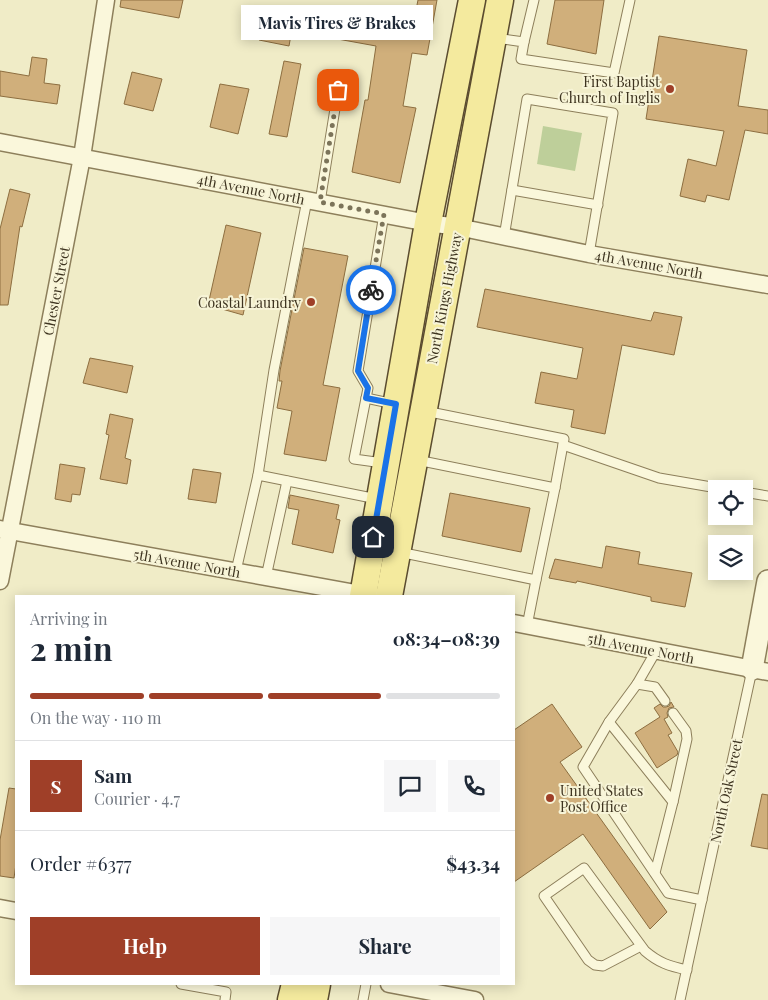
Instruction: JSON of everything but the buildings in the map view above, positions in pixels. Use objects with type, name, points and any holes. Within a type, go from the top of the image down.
[{"type":"main road","name":"North Kings Highway","points":[[367,595],[396,404],[428,223],[472,0]]},
{"type":"main road","name":"North Kings Highway","points":[[389,595],[500,0]]},
{"type":"main road","points":[[291,1000],[294,985]]},
{"type":"main road","points":[[314,1000],[317,985]]},
{"type":"street","name":"Chester Street","points":[[0,581],[5,530],[82,157],[106,0]]},
{"type":"street","name":"4th Avenue North","points":[[0,142],[428,223],[458,227],[590,254],[768,285]]},
{"type":"street","name":"5th Avenue North","points":[[5,530],[362,595]]},
{"type":"street","name":"North Oak Street","points":[[760,671],[768,582]]},
{"type":"street","name":"5th Avenue North","points":[[520,624],[760,671]]},
{"type":"street","points":[[0,908],[15,912]]},
{"type":"street","points":[[394,985],[476,1000]]},
{"type":"lane","points":[[534,0],[521,59],[614,73],[630,0]]},
{"type":"lane","points":[[493,37],[524,42]]},
{"type":"lane","points":[[236,572],[258,475],[274,370],[338,90]]},
{"type":"lane","points":[[504,237],[527,99],[613,113],[590,254]]},
{"type":"lane","points":[[512,190],[598,205]]},
{"type":"lane","points":[[384,214],[358,371],[368,388],[354,459],[386,464]]},
{"type":"lane","points":[[366,398],[396,404]]},
{"type":"lane","points":[[423,411],[564,439],[536,580],[520,624]]},
{"type":"lane","points":[[563,445],[659,478],[708,486]]},
{"type":"lane","points":[[414,459],[555,488]]},
{"type":"lane","points":[[258,475],[380,500]]},
{"type":"lane","points":[[266,577],[287,481]]},
{"type":"lane","points":[[753,494],[768,496]]},
{"type":"lane","points":[[398,552],[536,580]]},
{"type":"lane","points":[[656,651],[637,684],[609,722],[583,768],[668,893],[702,900]]},
{"type":"lane","name":"North Oak Street","points":[[680,1000],[702,900],[760,671]]},
{"type":"lane","points":[[637,684],[655,687],[665,701]]},
{"type":"lane","points":[[655,873],[687,739],[686,731],[673,713]]},
{"type":"lane","points":[[609,722],[673,802]]},
{"type":"lane","points":[[641,946],[603,966],[595,965],[588,960],[544,896],[584,868],[645,951],[655,960],[687,970]]},
{"type":"lane","points":[[186,985],[226,992]]},
{"type":"lane","points":[[363,1000],[366,985]]},
{"type":"green space","points":[[543,126],[582,133],[575,171],[537,164]]},
{"type":"way so far","points":[[338,90],[320,202],[384,214],[371,290]]},
{"type":"place","name":"First Baptist Church of Inglis","points":[[670,89]]},
{"type":"place","name":"Mavis Tires & Brakes","points":[[338,90]]},
{"type":"place","name":"Coastal Laundry","points":[[311,302]]},
{"type":"place","name":"United States Post Office","points":[[550,798]]},
{"type":"route","points":[[371,290],[358,371],[368,388],[366,398],[396,404],[373,537]]}]
